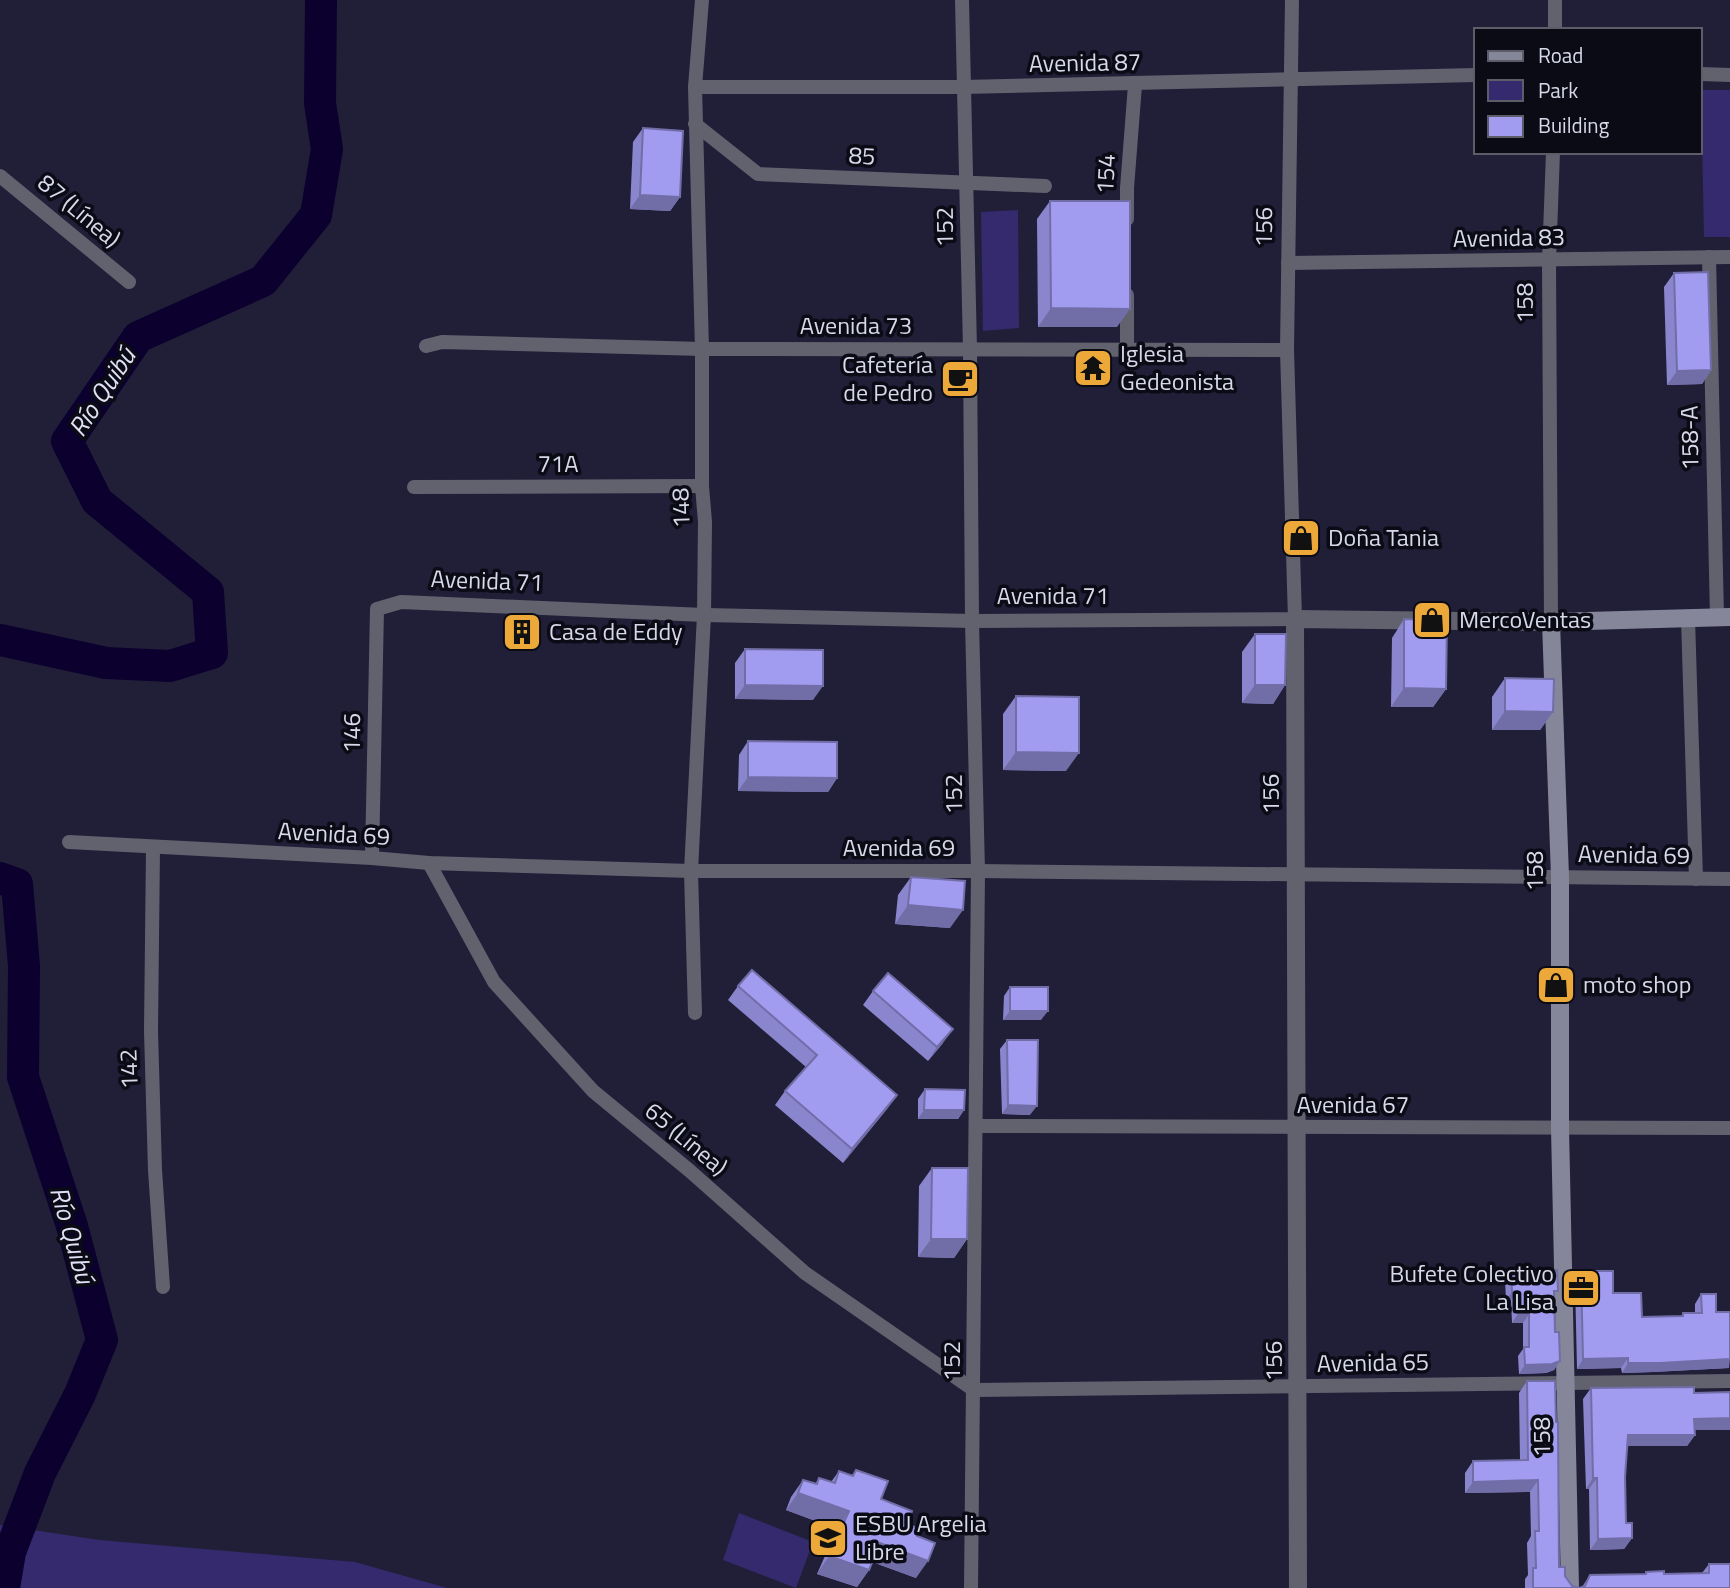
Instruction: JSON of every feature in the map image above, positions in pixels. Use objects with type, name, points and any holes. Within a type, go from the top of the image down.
[{"type":"main road","name":"Avenida 71","points":[[1551,622],[1723,617]]},
{"type":"main road","name":"158","points":[[1551,622],[1560,877],[1560,1128],[1570,1588]]},
{"type":"street","name":"148","points":[[695,1013],[691,871],[704,615],[705,522],[695,124],[702,0]]},
{"type":"street","name":"152","points":[[962,0],[978,871],[971,1588]]},
{"type":"street","name":"156","points":[[1292,0],[1287,350],[1294,619],[1298,1588]]},
{"type":"street","points":[[1555,0],[1555,28]]},
{"type":"street","points":[[1702,74],[1730,75]]},
{"type":"street","name":"Avenida 87","points":[[695,87],[1135,85],[1474,75]]},
{"type":"street","name":"154","points":[[1127,229],[1127,188],[1135,85]]},
{"type":"street","name":"85","points":[[695,124],[758,174],[1045,186]]},
{"type":"street","name":"158","points":[[1551,622],[1549,261],[1553,154]]},
{"type":"street","name":"87 (Línea)","points":[[0,176],[129,282]]},
{"type":"street","name":"158-A","points":[[1709,257],[1723,617]]},
{"type":"street","name":"Avenida 83","points":[[1288,263],[1730,257]]},
{"type":"street","points":[[1127,283],[1127,350]]},
{"type":"street","name":"Avenida 73","points":[[426,346],[442,342],[702,349],[1287,350]]},
{"type":"street","name":"71A","points":[[414,487],[702,486]]},
{"type":"street","name":"Avenida 71","points":[[377,609],[401,602],[704,615],[972,621],[1294,619],[1551,622]]},
{"type":"street","name":"146","points":[[372,858],[377,609]]},
{"type":"street","points":[[1688,618],[1696,879]]},
{"type":"street","name":"Avenida 69","points":[[69,842],[429,863],[691,871],[978,871],[1730,879]]},
{"type":"street","name":"142","points":[[153,848],[151,1031],[155,1170],[163,1287]]},
{"type":"street","name":"65 (Línea)","points":[[429,863],[494,982],[593,1091],[806,1273],[974,1390]]},
{"type":"street","name":"Avenida 67","points":[[976,1126],[1730,1128]]},
{"type":"street","name":"Avenida 65","points":[[974,1390],[1730,1381]]},
{"type":"green space","points":[[1702,90],[1730,90],[1730,237],[1704,237]]},
{"type":"green space","points":[[1018,210],[1019,328],[983,331],[981,212]]},
{"type":"green space","points":[[739,1513],[813,1542],[796,1588],[723,1560]]},
{"type":"green space","points":[[0,1525],[99,1540],[355,1562],[447,1588],[0,1588]]},
{"type":"building","points":[[643,128],[683,131],[680,197],[640,195]]},
{"type":"building","points":[[1050,201],[1130,201],[1130,309],[1051,308]]},
{"type":"building","points":[[1708,272],[1711,370],[1677,371],[1674,273]]},
{"type":"building","points":[[1404,619],[1447,620],[1446,689],[1404,688]]},
{"type":"building","points":[[1255,634],[1286,634],[1285,685],[1255,685]]},
{"type":"building","points":[[745,649],[823,650],[823,686],[745,685]]},
{"type":"building","points":[[1505,678],[1554,679],[1553,712],[1505,711]]},
{"type":"building","points":[[1016,696],[1079,697],[1079,753],[1016,752]]},
{"type":"building","points":[[748,741],[837,742],[837,778],[748,777]]},
{"type":"building","points":[[911,877],[965,881],[963,910],[908,905]]},
{"type":"building","points":[[752,970],[897,1095],[852,1149],[785,1091],[817,1055],[738,986]]},
{"type":"building","points":[[888,973],[953,1029],[937,1047],[873,991]]},
{"type":"building","points":[[1010,987],[1048,987],[1048,1011],[1010,1011]]},
{"type":"building","points":[[1007,1040],[1038,1040],[1037,1106],[1008,1105]]},
{"type":"building","points":[[925,1089],[965,1090],[964,1110],[924,1110]]},
{"type":"building","points":[[932,1168],[968,1168],[967,1239],[931,1239]]},
{"type":"building","points":[[1557,1270],[1558,1291],[1554,1291],[1555,1332],[1559,1332],[1560,1361],[1525,1365],[1524,1347],[1529,1347],[1529,1314],[1518,1314],[1517,1291],[1512,1292],[1511,1272]]},
{"type":"building","points":[[1581,1271],[1613,1271],[1613,1293],[1641,1293],[1642,1317],[1702,1313],[1701,1294],[1716,1294],[1716,1312],[1730,1312],[1730,1359],[1628,1363],[1628,1358],[1583,1359]]},
{"type":"building","points":[[1527,1381],[1555,1381],[1558,1422],[1559,1567],[1565,1567],[1565,1576],[1572,1586],[1579,1588],[1533,1588],[1533,1568],[1536,1568],[1535,1531],[1539,1531],[1538,1480],[1473,1482],[1473,1461],[1528,1460]]},
{"type":"building","points":[[1694,1387],[1694,1393],[1730,1392],[1730,1418],[1694,1419],[1695,1435],[1628,1435],[1626,1523],[1632,1523],[1632,1538],[1598,1539],[1597,1478],[1593,1478],[1591,1388]]},
{"type":"building","points":[[856,1470],[888,1481],[881,1499],[912,1511],[907,1524],[920,1529],[917,1536],[935,1543],[928,1561],[880,1543],[869,1570],[829,1556],[849,1511],[798,1493],[803,1480],[817,1484],[819,1478],[835,1483],[839,1471],[853,1476]]},
{"type":"building","points":[[1709,1564],[1730,1564],[1730,1588],[1579,1588],[1585,1586],[1590,1575],[1664,1571],[1664,1574],[1709,1573]]},
{"type":"waterway","name":"Río Quibú","points":[[0,640],[106,663],[170,666],[212,653],[208,592],[97,501],[67,441],[138,337],[263,281],[316,215],[327,149],[320,103],[321,0]]},
{"type":"waterway","name":"Río Quibú","points":[[0,878],[17,884],[24,966],[23,1077],[72,1226],[102,1340],[80,1394],[40,1473],[10,1552],[4,1588]]},
{"type":"place","name":"Iglesia Gedeonista","points":[[1093,368]]},
{"type":"place","name":"Cafetería de Pedro","points":[[960,379]]},
{"type":"place","name":"Doña Tania","points":[[1301,538]]},
{"type":"place","name":"MercoVentas","points":[[1432,620]]},
{"type":"place","name":"Casa de Eddy","points":[[522,632]]},
{"type":"place","name":"moto shop","points":[[1556,985]]},
{"type":"place","name":"Bufete Colectivo La Lisa","points":[[1581,1288]]},
{"type":"place","name":"ESBU Argelia Libre","points":[[828,1538]]}]
